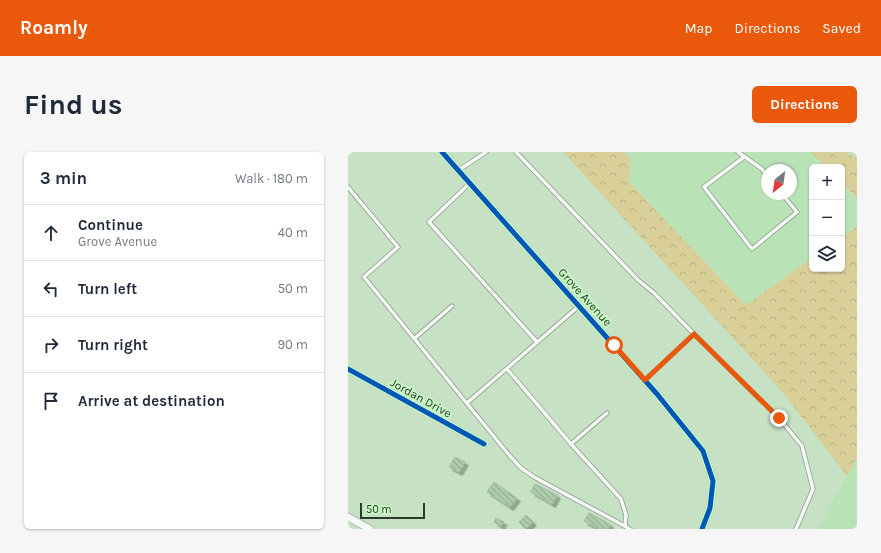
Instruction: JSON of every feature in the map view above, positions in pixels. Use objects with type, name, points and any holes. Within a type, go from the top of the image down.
[{"type":"street","name":"Grove Avenue","points":[[442,152],[645,380],[703,451],[713,481],[710,508],[702,529]]},
{"type":"street","name":"Jordan Drive","points":[[348,369],[484,444]]},
{"type":"street","points":[[349,518],[370,529]]},
{"type":"lane","points":[[459,170],[486,152]]},
{"type":"lane","points":[[516,152],[638,280],[654,293],[779,418],[802,446],[813,490],[796,529]]},
{"type":"lane","points":[[738,152],[761,168]]},
{"type":"lane","points":[[744,157],[704,187],[752,249],[797,212],[787,200]]},
{"type":"lane","points":[[470,184],[429,222],[537,342]]},
{"type":"lane","points":[[348,187],[398,247],[364,277],[415,338],[508,455],[521,468],[534,477],[630,529]]},
{"type":"lane","points":[[415,338],[452,306]]},
{"type":"lane","points":[[467,403],[579,306]]},
{"type":"lane","points":[[645,380],[694,334]]},
{"type":"lane","points":[[507,369],[571,444],[621,499],[626,515],[624,526]]},
{"type":"lane","points":[[571,444],[607,413]]},
{"type":"shaded area","points":[[624,152],[811,152],[823,164],[809,164],[809,260],[746,305],[628,181],[631,160]]},
{"type":"shaded area","points":[[845,186],[857,198],[857,227],[845,235]]},
{"type":"shaded area","points":[[857,459],[857,529],[818,529],[833,500]]},
{"type":"green space","points":[[563,152],[624,152],[631,160],[628,181],[746,305],[809,260],[809,272],[845,272],[845,235],[857,227],[857,459],[847,476],[784,394]]},
{"type":"green space","points":[[811,152],[845,152],[857,158],[857,198],[845,186],[845,164],[823,164]]},
{"type":"building","points":[[455,457],[465,462],[459,472],[449,467]]},
{"type":"building","points":[[494,482],[517,498],[510,507],[487,492]]},
{"type":"building","points":[[535,484],[557,495],[552,504],[531,492]]},
{"type":"building","points":[[589,513],[610,524],[608,529],[599,529],[584,521]]},
{"type":"building","points":[[526,515],[533,522],[526,529],[519,522]]},
{"type":"building","points":[[496,518],[504,522],[501,526],[494,522]]},
{"type":"cycle path","points":[[442,152],[657,394],[703,451],[713,481],[710,508],[702,529]]},
{"type":"cycle path","points":[[348,369],[484,444]]},
{"type":"route","points":[[614,345],[645,380],[694,334],[779,418]]}]
